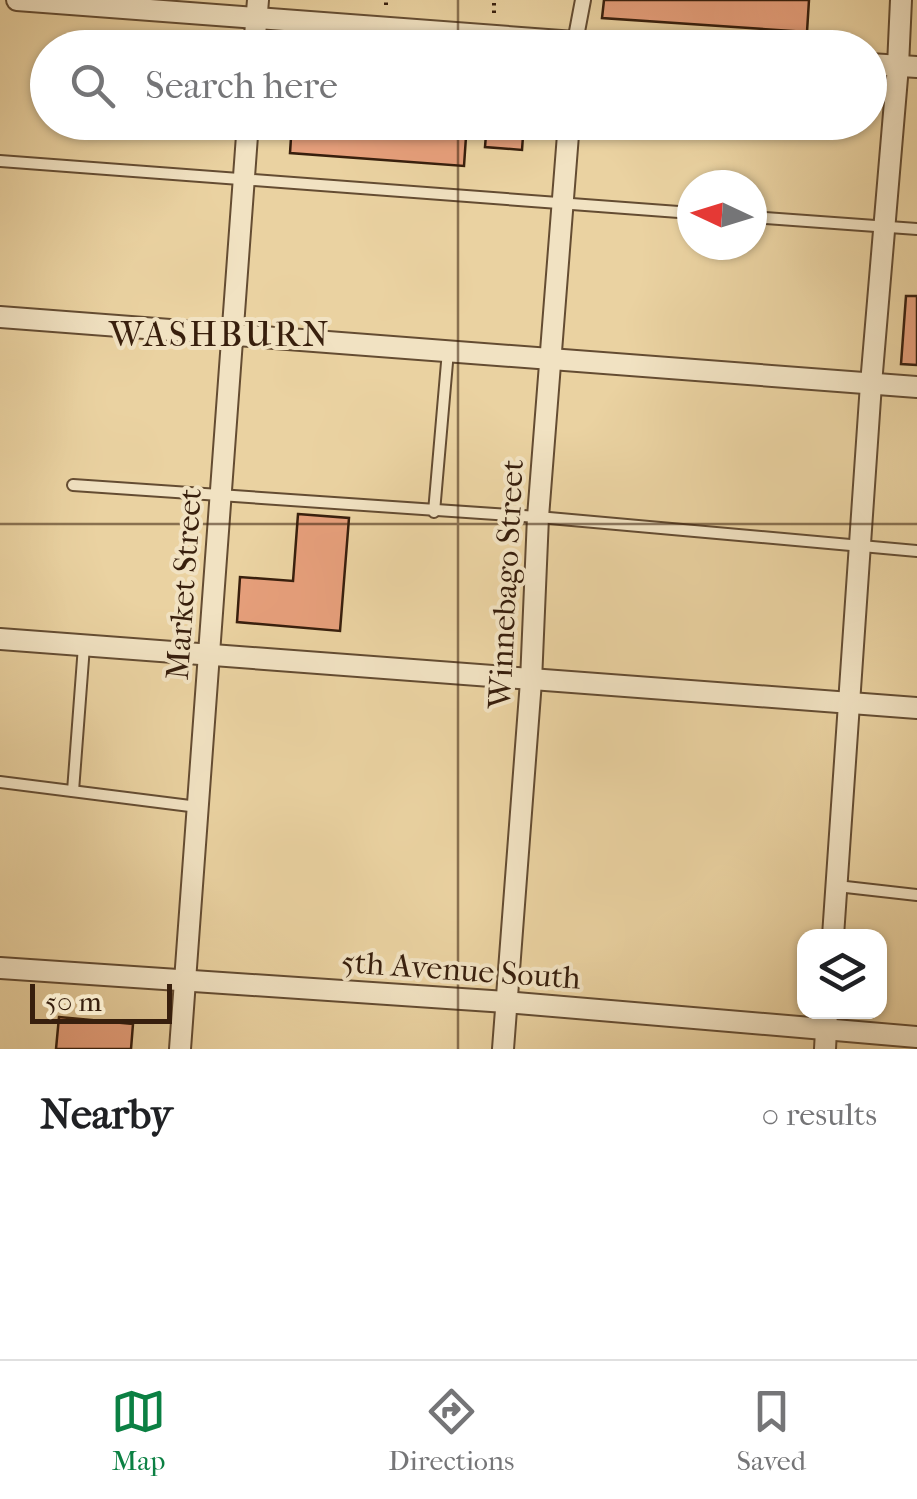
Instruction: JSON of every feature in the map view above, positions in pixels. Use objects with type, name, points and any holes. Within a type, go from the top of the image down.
[{"type":"street","points":[[17,0],[257,9],[442,30]]},
{"type":"street","points":[[577,30],[582,0]]},
{"type":"street","points":[[833,929],[871,384],[886,227],[908,66],[900,0]]},
{"type":"street","name":"Market Street","points":[[180,1049],[247,140]]},
{"type":"street","name":"Winnebago Street","points":[[503,1049],[568,140]]},
{"type":"street","points":[[0,317],[917,387]]},
{"type":"street","points":[[0,639],[917,708]]},
{"type":"street","name":"5th Avenue South","points":[[0,968],[506,1002],[917,1038]]},
{"type":"lane","points":[[0,162],[677,212]]},
{"type":"lane","points":[[767,218],[917,229]]},
{"type":"lane","points":[[434,512],[448,351]]},
{"type":"lane","points":[[73,486],[538,517],[917,551]]},
{"type":"lane","points":[[73,791],[84,646]]},
{"type":"lane","points":[[0,782],[198,806]]},
{"type":"lane","points":[[836,886],[917,895]]},
{"type":"path","points":[[494,0],[494,13]]},
{"type":"building","points":[[604,0],[809,0],[807,30],[602,18]]},
{"type":"building","points":[[291,140],[466,140],[464,166],[290,153]]},
{"type":"building","points":[[486,140],[523,140],[522,150],[485,147]]},
{"type":"building","points":[[906,296],[917,296],[917,365],[901,364]]},
{"type":"building","points":[[298,514],[349,518],[340,631],[237,622],[240,577],[293,581]]},
{"type":"building","points":[[59,1017],[133,1024],[131,1049],[56,1049]]},
{"type":"district","name":"WASHBURN","points":[[220,334]]}]
